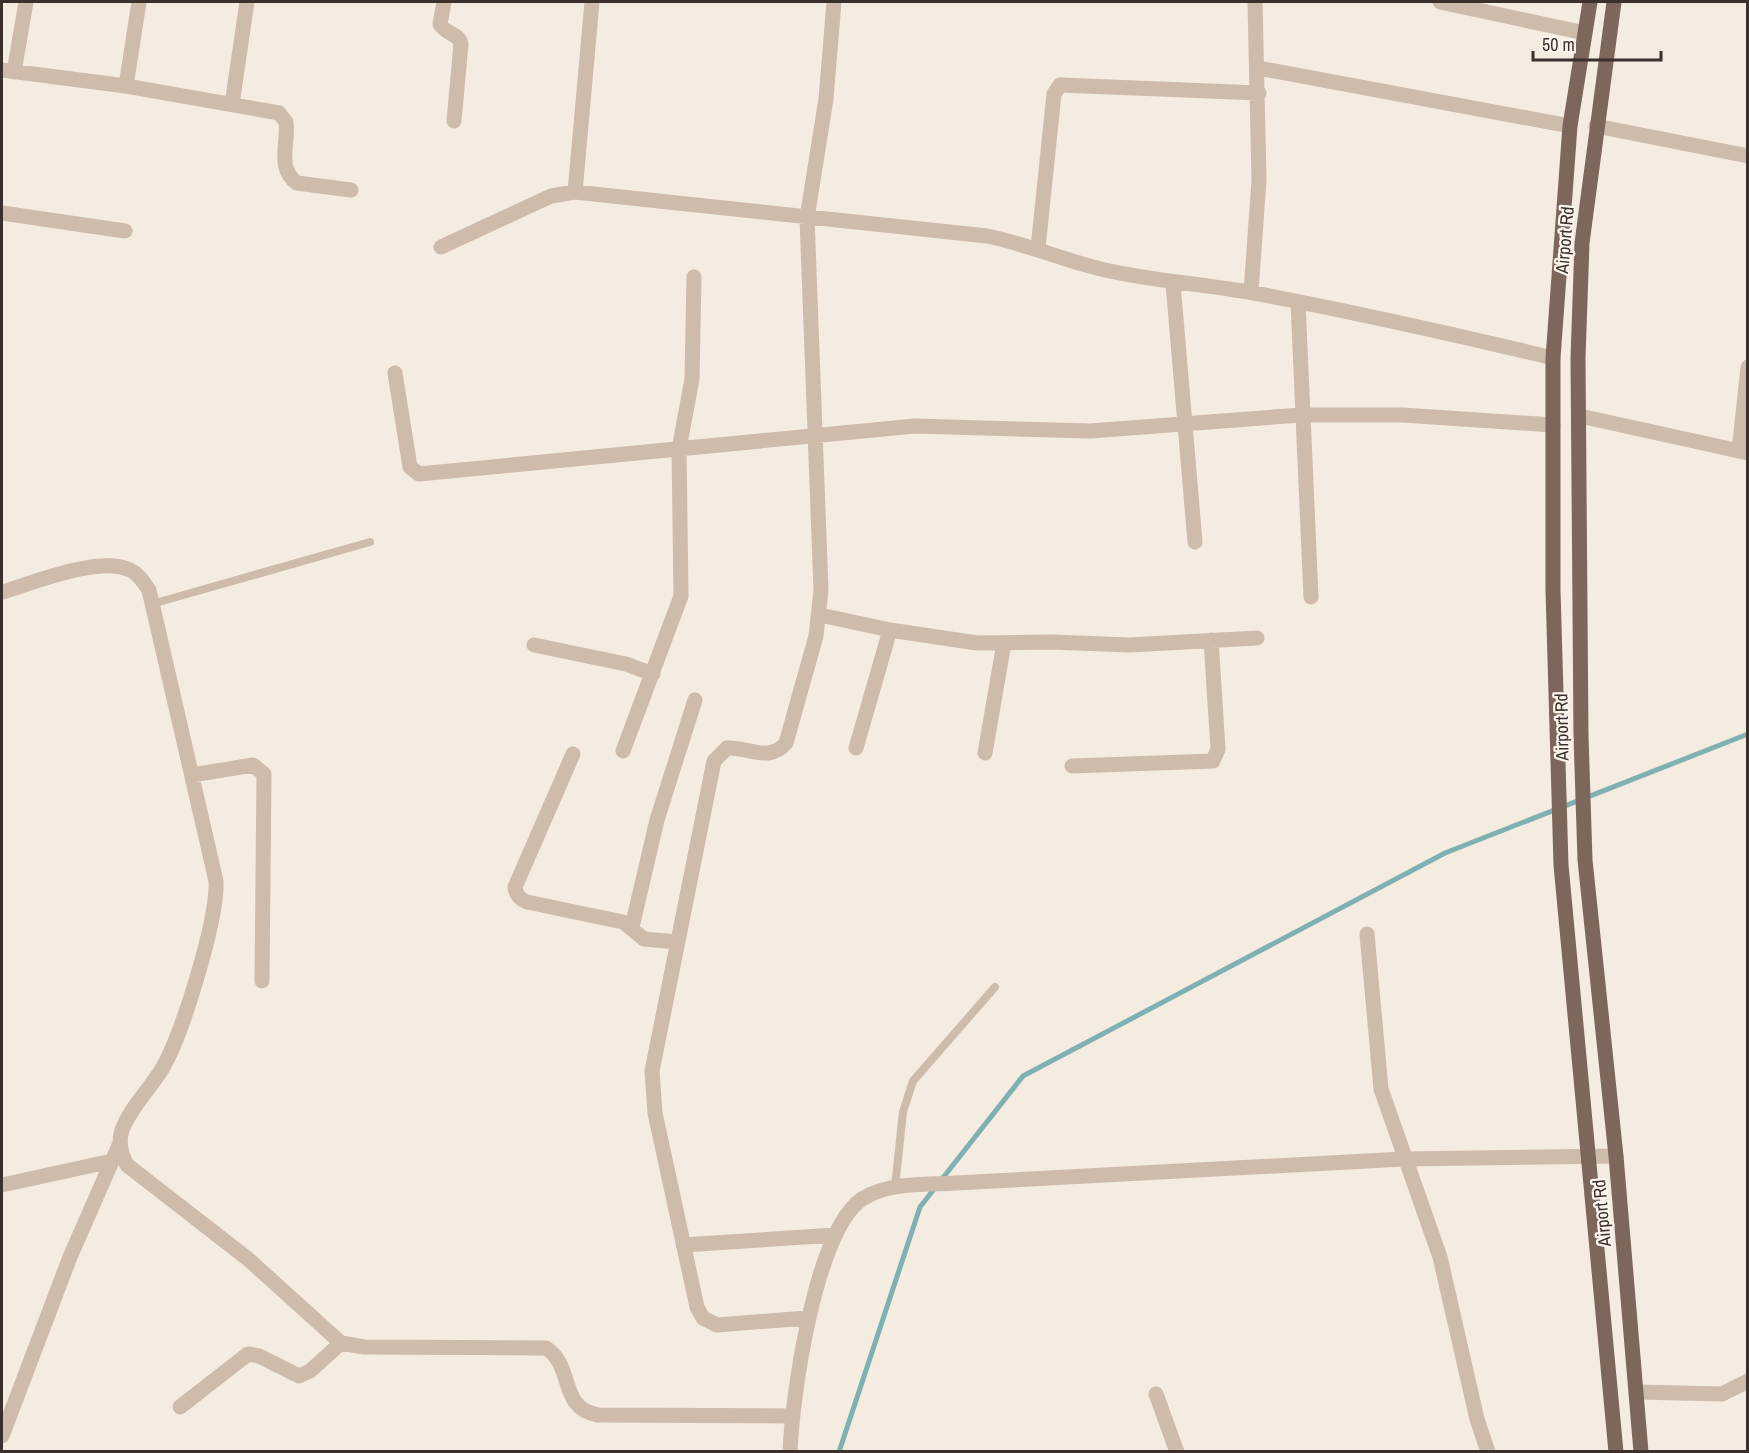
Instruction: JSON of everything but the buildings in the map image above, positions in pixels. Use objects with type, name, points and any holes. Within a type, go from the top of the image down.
[{"type":"main road","points":[[1590,2],[1570,126],[1553,358],[1553,590],[1559,732],[1561,865],[1590,1155],[1616,1452]]},
{"type":"main road","name":"Airport Rd","points":[[1614,2],[1582,243],[1578,358],[1581,416],[1581,736],[1585,860],[1616,1156],[1641,1452]]},
{"type":"street","points":[[26,2],[8,71],[126,86],[232,104],[283,116],[287,127],[286,172],[291,178],[297,183],[351,190]]},
{"type":"street","points":[[126,86],[139,2]]},
{"type":"street","points":[[232,104],[247,2]]},
{"type":"street","points":[[444,2],[440,24],[444,30],[458,37],[461,44],[454,121]]},
{"type":"street","points":[[575,192],[592,2]]},
{"type":"street","points":[[807,1318],[710,1324],[697,1307],[652,1094],[655,1049],[714,761],[727,748],[768,755],[776,753],[786,743],[820,615],[807,218],[826,99],[834,2]]},
{"type":"street","points":[[1251,292],[1257,233],[1259,93],[1255,2]]},
{"type":"street","points":[[1440,2],[1585,33]]},
{"type":"street","points":[[1258,68],[1570,126]]},
{"type":"street","points":[[1038,248],[1054,94],[1060,85],[1259,93]]},
{"type":"street","points":[[1596,126],[1748,156]]},
{"type":"street","points":[[441,247],[551,196],[575,192],[949,231],[1038,248],[1104,270],[1173,283],[1251,292],[1392,319],[1553,358]]},
{"type":"street","points":[[2,213],[125,231]]},
{"type":"street","points":[[623,751],[681,596],[680,448],[692,379],[694,277]]},
{"type":"street","points":[[1173,283],[1196,542]]},
{"type":"street","points":[[1298,302],[1301,415],[1311,597]]},
{"type":"street","points":[[1581,416],[1743,452],[1748,368]]},
{"type":"street","points":[[394,373],[410,467],[419,474],[680,448],[730,446],[814,435],[915,426],[1090,431],[1301,415],[1433,415],[1553,425]]},
{"type":"street","points":[[2,592],[89,568],[118,566],[131,570],[142,579],[149,590],[216,881],[217,898],[173,1047],[163,1068],[125,1124],[120,1143],[70,1257],[2,1436]]},
{"type":"street","points":[[820,615],[890,630],[964,642],[1129,645],[1257,638]]},
{"type":"street","points":[[856,748],[890,630]]},
{"type":"street","points":[[1072,766],[1212,761],[1218,749],[1211,640]]},
{"type":"street","points":[[985,753],[1004,644]]},
{"type":"street","points":[[534,645],[626,664],[653,674]]},
{"type":"street","points":[[632,927],[657,820],[695,700]]},
{"type":"street","points":[[573,754],[515,887],[516,893],[521,900],[526,902],[622,922],[632,927],[644,939],[677,942]]},
{"type":"street","points":[[192,775],[253,765],[264,774],[262,981]]},
{"type":"street","points":[[1367,934],[1381,1089],[1440,1257],[1475,1412],[1488,1452]]},
{"type":"street","points":[[120,1143],[123,1156],[138,1174],[248,1258],[341,1343],[364,1347],[546,1348],[561,1363],[573,1400],[578,1407],[598,1415],[792,1416]]},
{"type":"street","points":[[790,1452],[792,1416],[807,1318],[835,1234],[861,1200],[895,1187],[1404,1159],[1616,1156]]},
{"type":"street","points":[[2,1185],[112,1161]]},
{"type":"street","points":[[683,1245],[835,1234]]},
{"type":"street","points":[[180,1407],[243,1356],[259,1356],[299,1376],[310,1371],[341,1343]]},
{"type":"street","points":[[1637,1392],[1722,1394],[1748,1381]]},
{"type":"street","points":[[1156,1394],[1177,1452]]},
{"type":"lane","points":[[152,604],[370,542]]},
{"type":"lane","points":[[895,1187],[903,1112],[913,1081],[995,987]]},
{"type":"waterway","points":[[839,1452],[920,1207],[1023,1076],[1445,853],[1748,734]]}]
